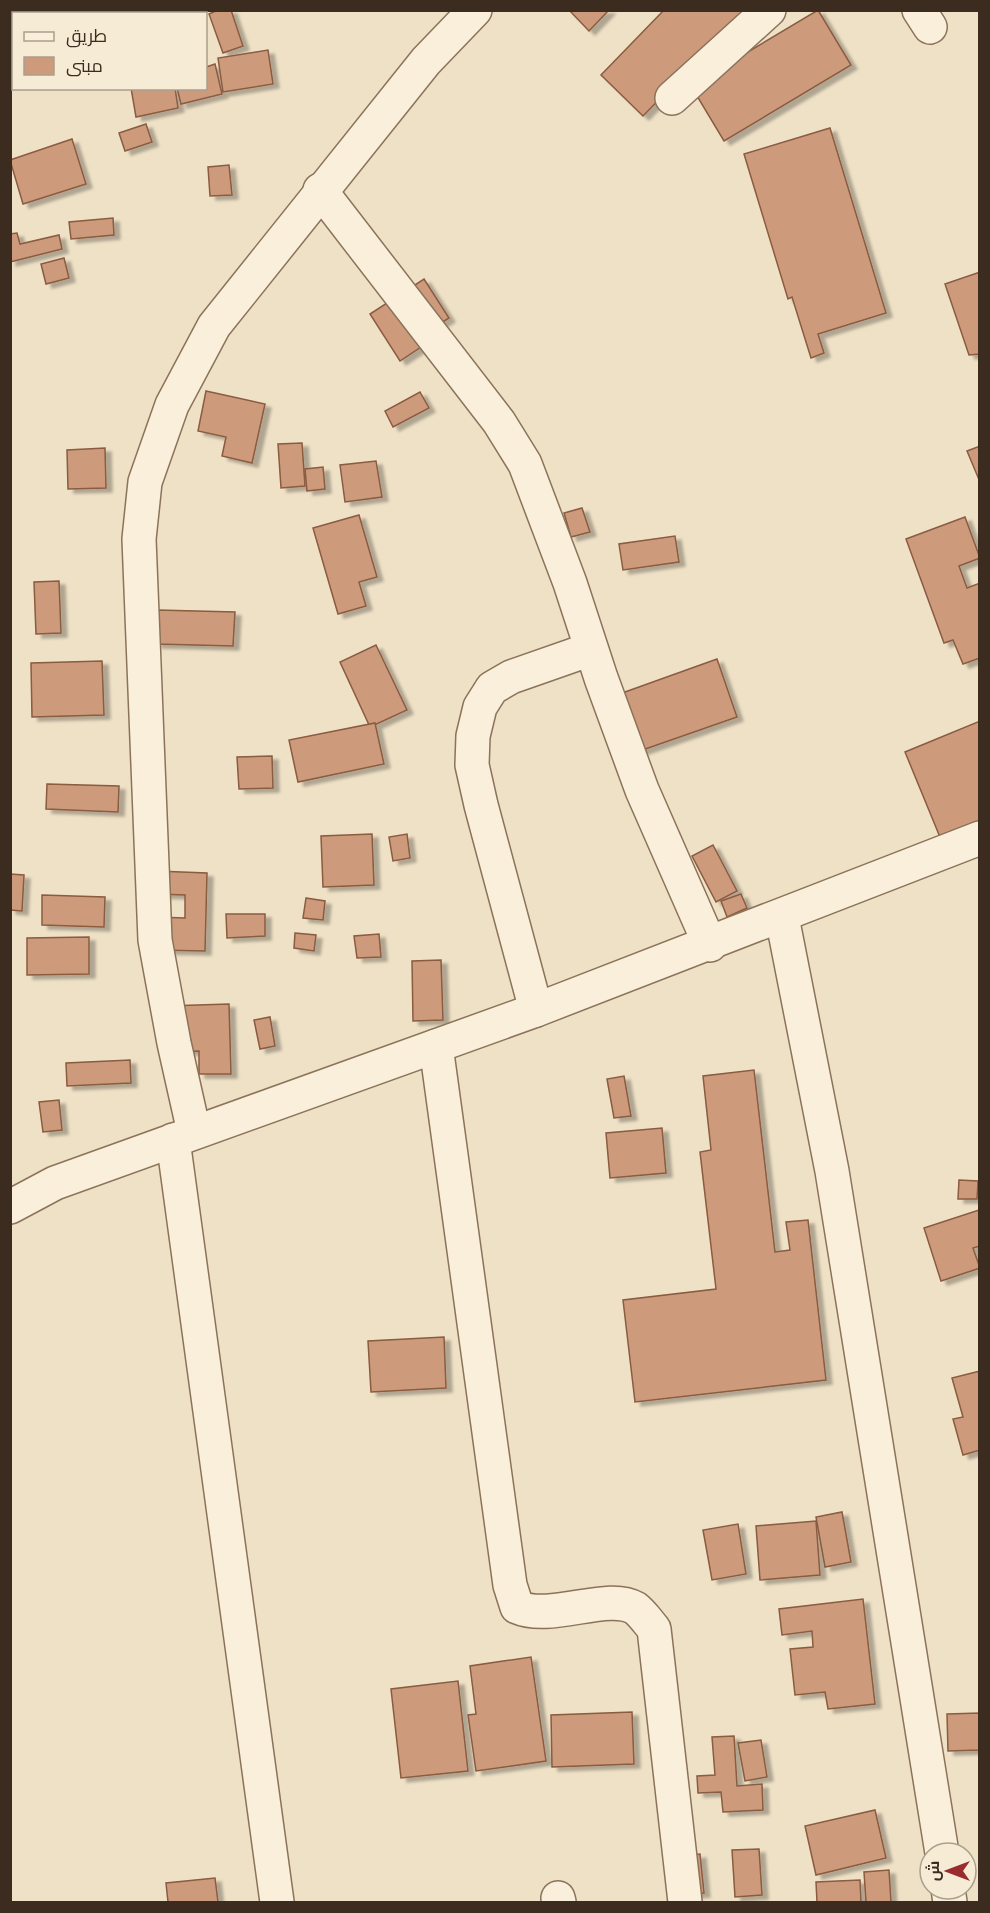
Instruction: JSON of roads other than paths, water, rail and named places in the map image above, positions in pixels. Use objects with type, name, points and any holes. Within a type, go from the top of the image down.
[{"type":"street","points":[[277,1902],[174,1044],[155,940],[139,539],[145,483],[172,405],[214,326],[320,190],[426,61],[475,10]]},
{"type":"street","points":[[672,98],[770,10]]},
{"type":"street","points":[[320,190],[499,422],[525,464],[556,543],[642,790],[710,945]]},
{"type":"street","points":[[536,1010],[481,805],[472,765],[473,736],[480,707],[492,688],[511,677],[591,648]]},
{"type":"street","points":[[10,1207],[55,1183],[536,1010],[710,945],[980,838]]},
{"type":"street","points":[[782,917],[832,1171],[940,1841]]},
{"type":"street","points":[[436,1046],[510,1585],[517,1607],[531,1613],[622,1603],[636,1609],[654,1629],[684,1902]]}]
